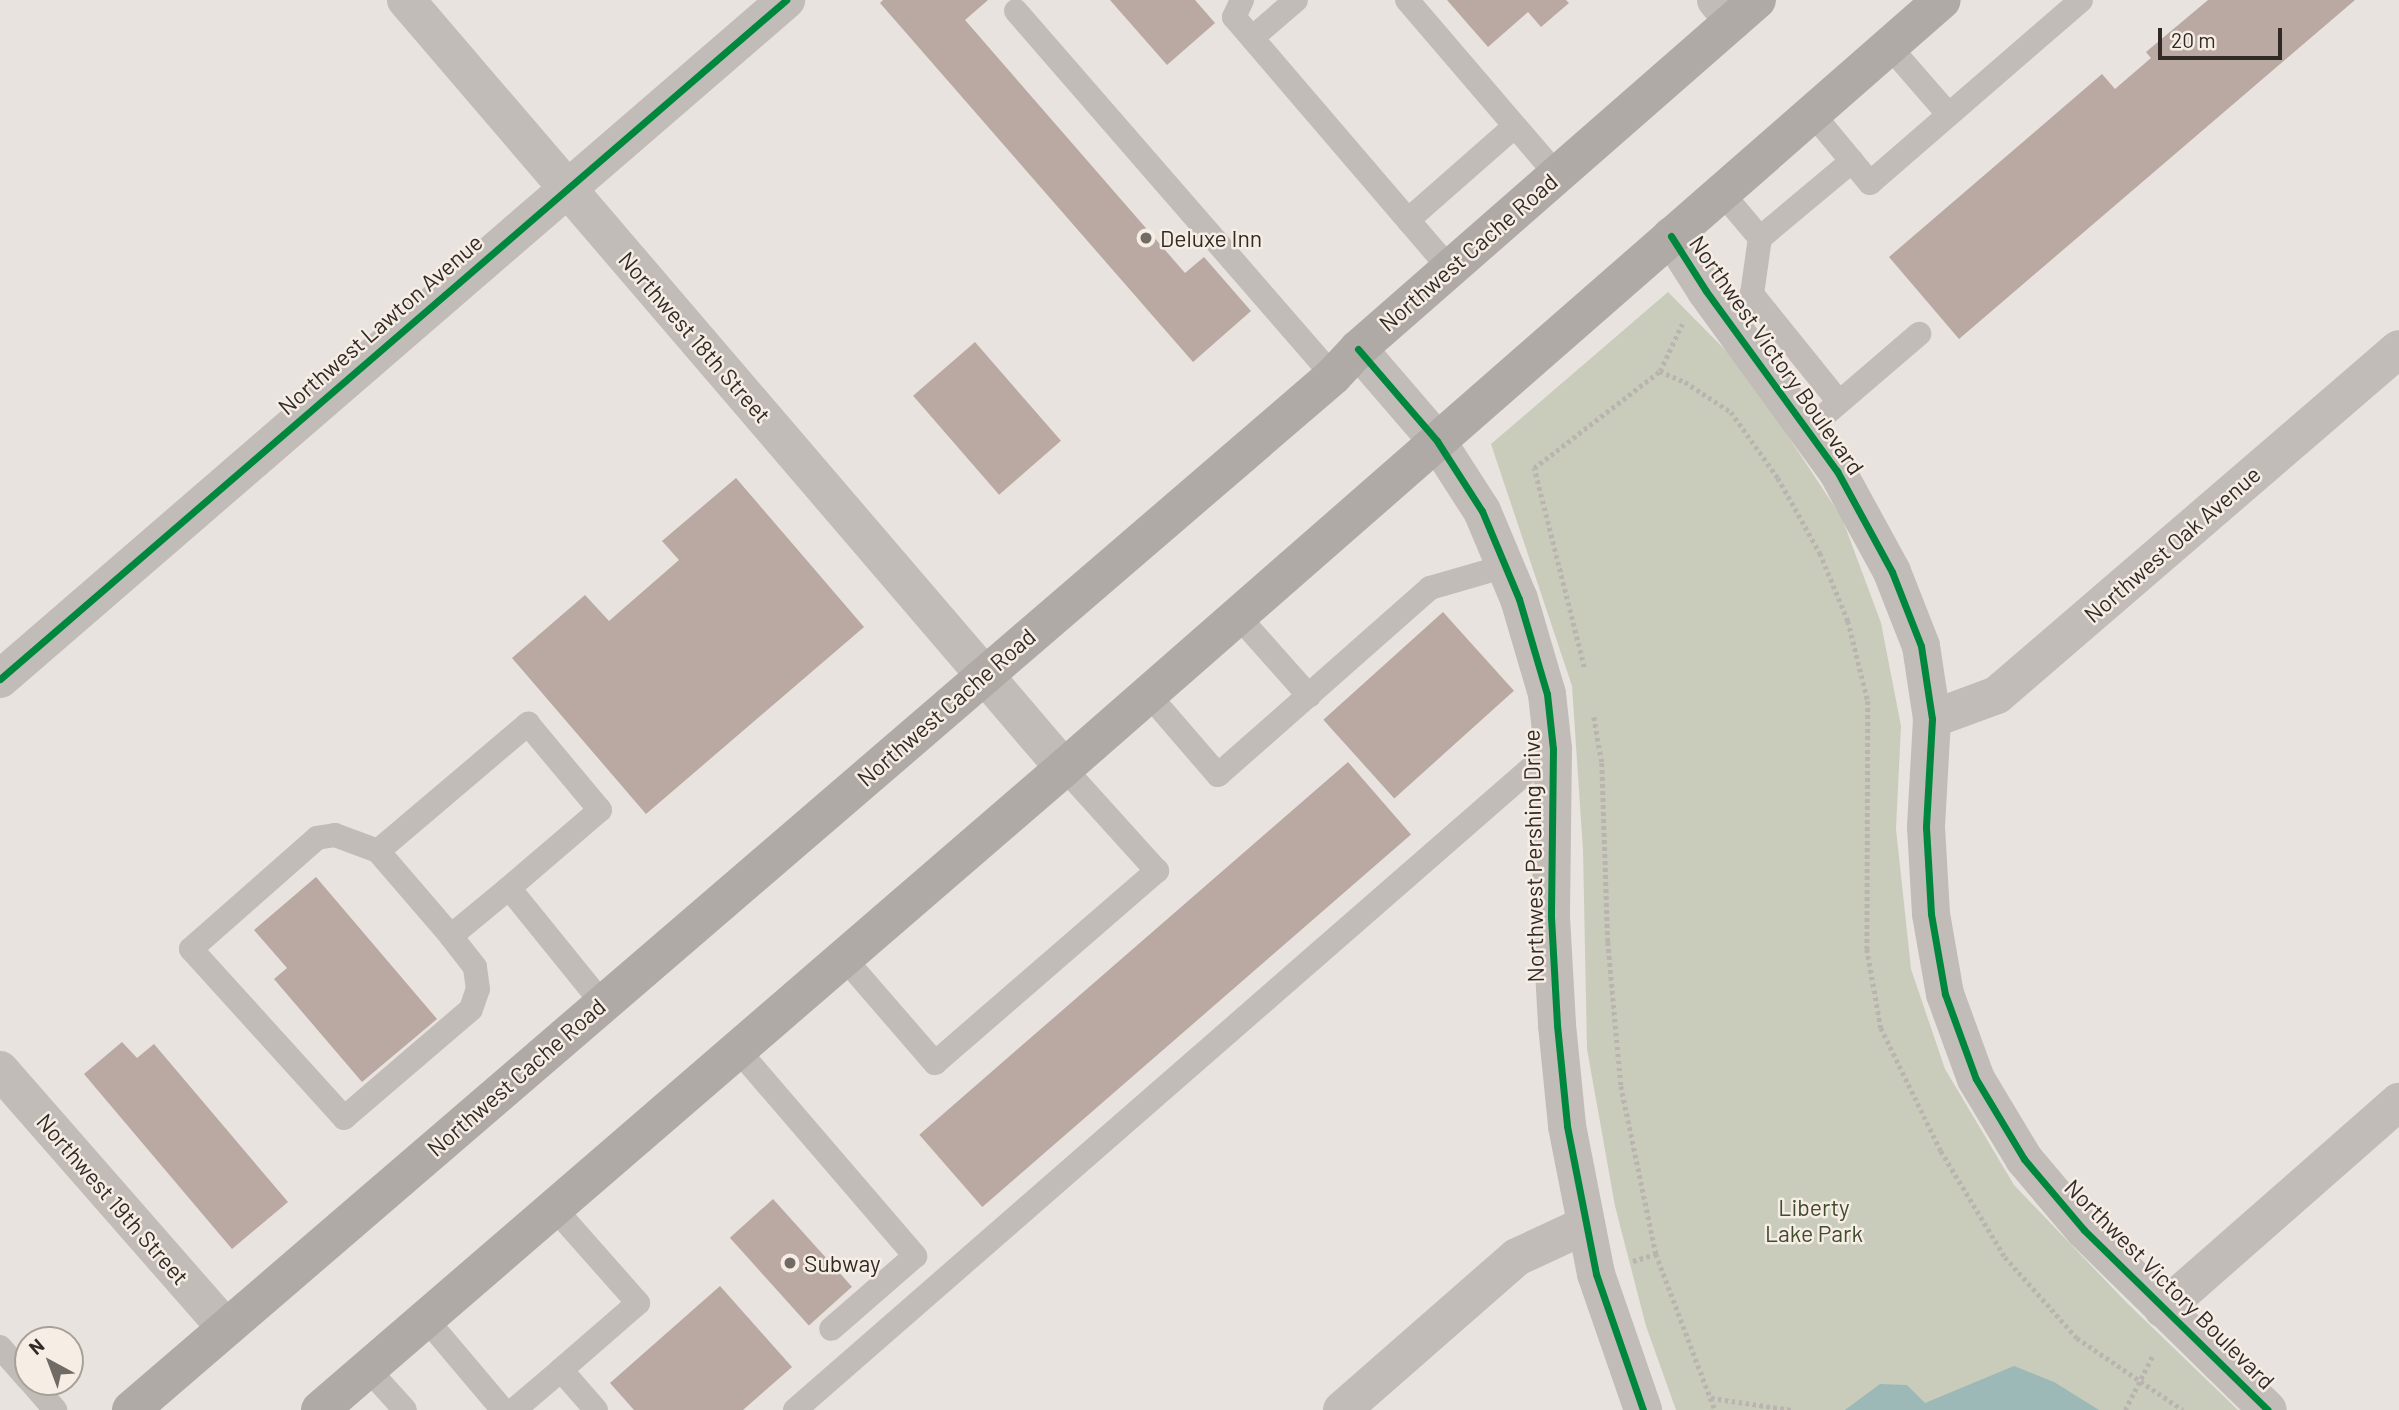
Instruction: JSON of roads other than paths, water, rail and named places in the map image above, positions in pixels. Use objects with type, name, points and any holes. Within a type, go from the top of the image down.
[{"type":"main road","points":[[320,1410],[1064,768],[1942,0]]},
{"type":"main road","name":"Northwest Cache Road","points":[[131,1410],[1345,363],[1557,175],[1735,7]]},
{"type":"street","name":"Northwest 18th Street","points":[[406,0],[1064,768]]},
{"type":"street","name":"Northwest Lawton Avenue","points":[[0,679],[786,0]]},
{"type":"street","name":"Northwest Victory Boulevard","points":[[1671,236],[1706,290],[1837,471],[1892,572],[1921,646],[1932,719],[1926,827],[1931,914],[1945,994],[1976,1079],[2024,1159],[2084,1230],[2268,1410]]},
{"type":"street","name":"Northwest Oak Avenue","points":[[1932,719],[1997,695],[2399,349]]},
{"type":"street","name":"Northwest Pershing Drive","points":[[1345,363],[1437,441],[1482,511],[1519,599],[1546,694],[1553,750],[1551,917],[1557,1025],[1567,1126],[1596,1274],[1643,1410]]},
{"type":"street","name":"Northwest 19th Street","points":[[0,1070],[226,1328]]},
{"type":"street","points":[[2163,1309],[2399,1102]]},
{"type":"street","points":[[1342,1410],[1517,1257],[1586,1225]]},
{"type":"lane","points":[[1242,0],[1234,17],[1449,268]]},
{"type":"lane","points":[[1252,38],[1296,0]]},
{"type":"lane","points":[[1407,0],[1557,175]]},
{"type":"lane","points":[[1812,113],[1870,184],[2081,0]]},
{"type":"lane","points":[[1016,11],[1345,363]]},
{"type":"lane","points":[[1889,46],[1949,115]]},
{"type":"lane","points":[[1408,220],[1515,126]]},
{"type":"lane","points":[[1839,402],[1752,294],[1760,238],[1852,161]]},
{"type":"lane","points":[[1722,193],[1760,238]]},
{"type":"lane","points":[[1807,429],[1919,334]]},
{"type":"lane","points":[[1148,694],[1218,775],[1430,588],[1506,566]]},
{"type":"lane","points":[[1238,616],[1308,696]]},
{"type":"lane","points":[[378,851],[528,724],[600,810],[451,936]]},
{"type":"lane","points":[[796,1410],[1553,750]]},
{"type":"lane","points":[[844,958],[935,1063],[1157,871],[1064,768]]},
{"type":"lane","points":[[335,835],[378,851],[475,967],[478,989],[471,1009],[344,1118],[191,949],[317,838],[335,835]]},
{"type":"lane","points":[[509,888],[602,1003]]},
{"type":"lane","points":[[738,1050],[915,1256],[831,1329]]},
{"type":"lane","points":[[514,1410],[638,1303],[554,1208]]},
{"type":"lane","points":[[426,1319],[503,1410]]},
{"type":"lane","points":[[0,1347],[14,1363]]},
{"type":"lane","points":[[368,1369],[405,1410]]},
{"type":"lane","points":[[561,1370],[596,1410]]},
{"type":"lane","points":[[43,1396],[55,1410]]},
{"type":"water","points":[[2014,1366],[2054,1382],[2099,1410],[1845,1410],[1880,1384],[1907,1385],[1925,1403]]},
{"type":"place","name":"Deluxe Inn","points":[[1146,238]]},
{"type":"place","name":"Subway","points":[[790,1263]]},
{"type":"park label","name":"Liberty Lake Park","points":[[1814,1220]]}]
